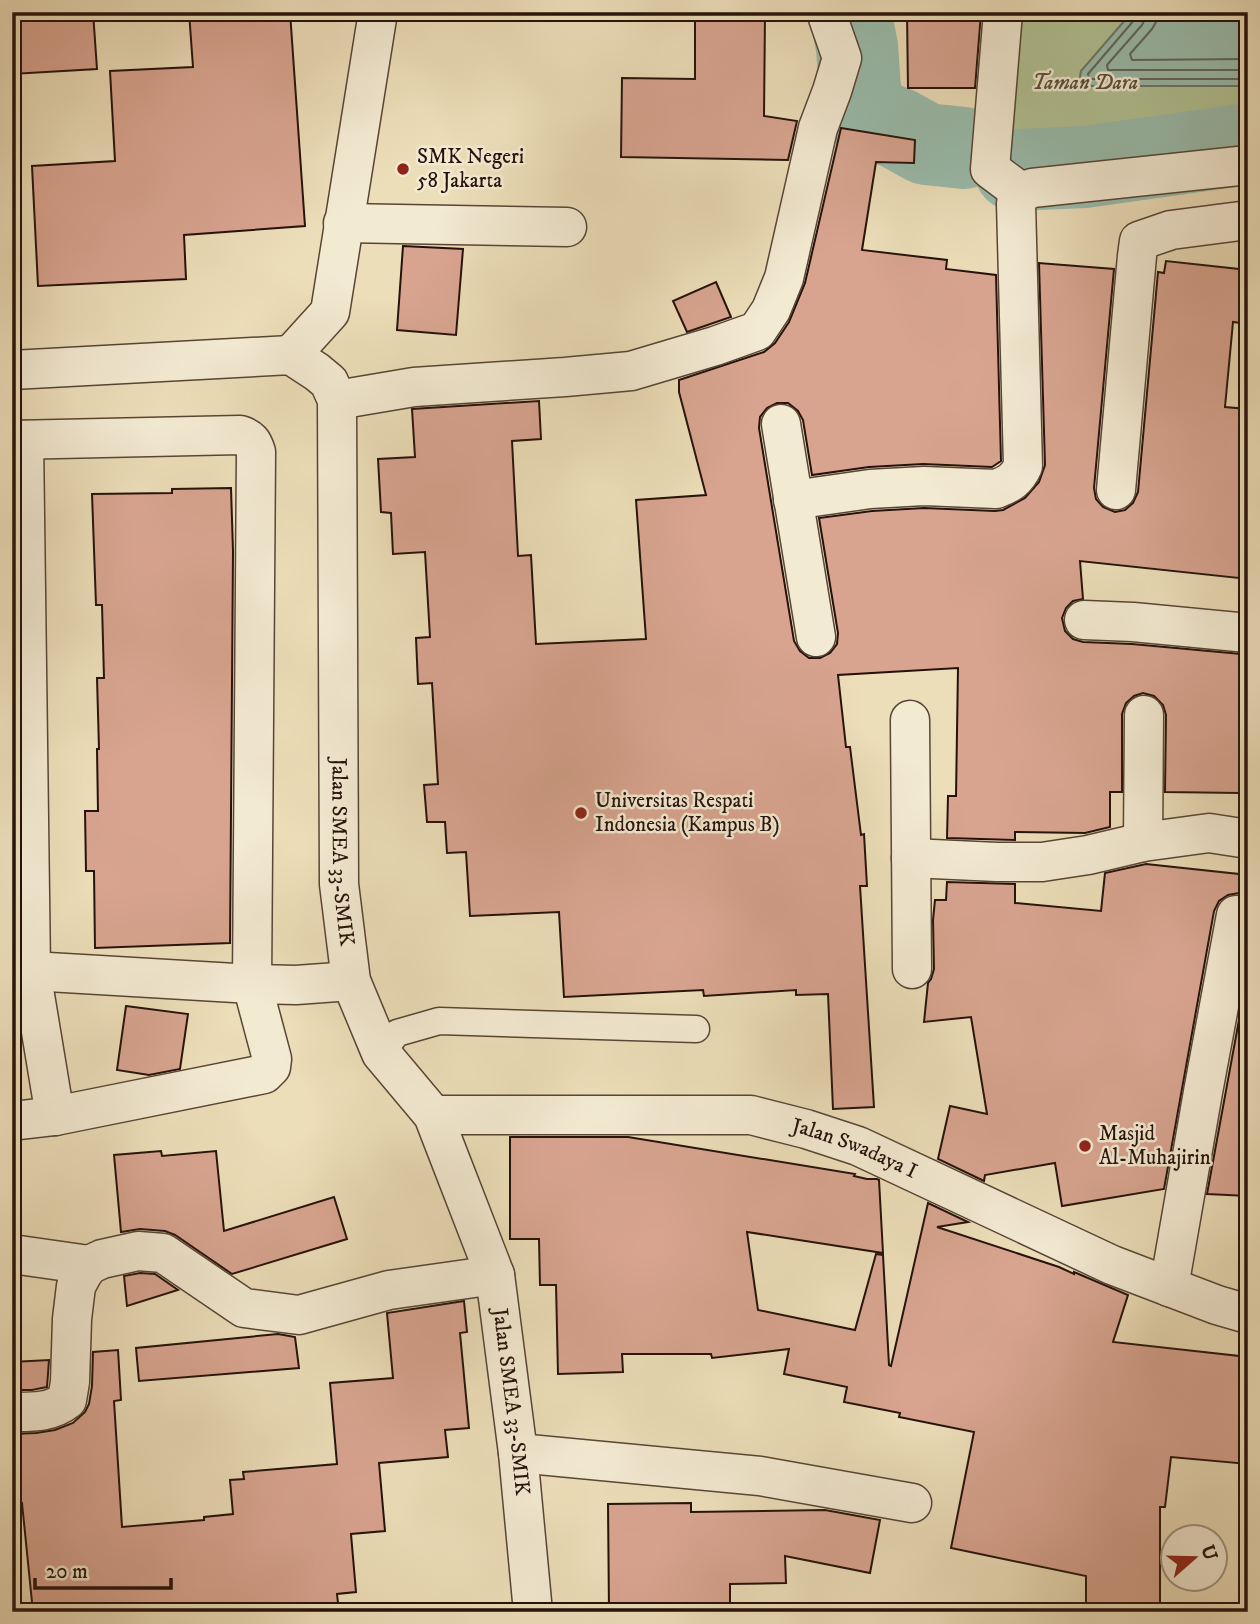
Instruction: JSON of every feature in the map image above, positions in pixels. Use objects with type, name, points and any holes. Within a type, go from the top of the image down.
[{"type":"street","points":[[291,355],[330,312],[378,12]]},
{"type":"street","points":[[12,370],[291,355],[329,382],[337,400],[414,387],[631,371],[757,331],[771,310],[784,278],[818,128],[842,58],[826,12]]},
{"type":"street","points":[[1003,12],[990,169],[1022,192]]},
{"type":"street","points":[[793,500],[870,489],[924,486],[996,489],[1017,478],[1023,466],[1016,203],[1022,192],[1032,187],[1248,165]]},
{"type":"street","points":[[1116,490],[1139,241],[1171,230],[1248,220]]},
{"type":"street","points":[[343,223],[567,228]]},
{"type":"street","name":"Jalan SMEA 33-SMIK","points":[[337,400],[340,884],[351,981],[382,1053],[433,1115],[495,1275],[518,1453],[533,1612]]},
{"type":"street","points":[[781,424],[816,637]]},
{"type":"street","points":[[12,1121],[55,1116],[264,1074],[271,1067],[272,1059],[251,984],[256,452],[248,437],[240,435],[18,440],[31,971],[55,1116]]},
{"type":"street","points":[[1084,620],[1248,633]]},
{"type":"street","points":[[1143,842],[1144,715]]},
{"type":"street","points":[[910,720],[912,969]]},
{"type":"street","points":[[911,858],[1042,862],[1143,842],[1209,833],[1248,839]]},
{"type":"street","points":[[1169,1287],[1236,915]]},
{"type":"street","points":[[31,971],[251,984],[296,985],[351,981]]},
{"type":"street","name":"Jalan Swadaya I","points":[[433,1115],[751,1115],[858,1146],[1112,1265],[1217,1306],[1248,1314]]},
{"type":"street","points":[[12,1412],[43,1411],[67,1401],[76,1286],[89,1265],[102,1259],[138,1251],[163,1254],[244,1308],[299,1315],[389,1290],[495,1275]]},
{"type":"street","points":[[12,1254],[89,1265]]},
{"type":"street","points":[[518,1453],[760,1476],[912,1503]]},
{"type":"lane","points":[[382,1053],[397,1033],[439,1021],[696,1029]]},
{"type":"green space","name":"Taman Dara","points":[[1018,12],[1248,12],[1248,135],[1022,161],[1006,144]]},
{"type":"water","points":[[1132,12],[1248,12],[1248,86],[1083,84],[1081,71]]},
{"type":"building","points":[[12,12],[93,12],[97,69],[12,74]]},
{"type":"building","points":[[189,12],[290,12],[305,226],[184,235],[186,279],[38,286],[32,166],[115,161],[110,71],[193,67]]},
{"type":"building","points":[[695,12],[765,13],[764,116],[797,121],[788,160],[621,157],[622,78],[695,79]]},
{"type":"building","points":[[907,13],[981,13],[975,88],[908,88]]},
{"type":"building","points":[[841,128],[915,140],[914,163],[876,162],[862,250],[947,260],[946,269],[996,275],[1001,461],[992,467],[923,464],[869,467],[812,475],[803,420],[798,411],[788,403],[777,403],[767,408],[760,417],[759,428],[794,641],[800,651],[809,658],[820,658],[830,653],[837,644],[838,633],[819,518],[924,508],[1003,510],[1025,498],[1039,482],[1045,465],[1039,263],[1114,269],[1094,488],[1096,499],[1103,507],[1115,512],[1125,510],[1133,503],[1138,492],[1158,272],[1164,273],[1166,261],[1248,270],[1248,324],[1233,322],[1225,407],[1248,409],[1248,579],[1080,561],[1083,599],[1073,601],[1062,618],[1065,631],[1073,639],[1241,654],[1239,793],[1165,792],[1166,715],[1163,705],[1154,696],[1143,693],[1126,703],[1122,714],[1122,792],[1110,792],[1110,827],[1085,833],[1015,832],[1015,840],[947,838],[948,796],[956,796],[958,668],[838,675],[846,747],[850,747],[861,835],[864,834],[867,886],[860,886],[874,1107],[833,1109],[828,994],[796,995],[796,990],[704,996],[703,990],[564,997],[559,912],[470,916],[466,852],[447,853],[445,822],[427,822],[424,785],[438,784],[432,683],[418,684],[416,638],[430,637],[425,552],[393,554],[391,513],[381,512],[378,459],[415,457],[412,409],[539,401],[541,439],[512,441],[518,556],[531,555],[536,644],[646,639],[636,500],[706,495],[679,392],[679,380],[764,352],[775,343],[789,322],[805,283]]},
{"type":"building","points":[[403,246],[463,249],[456,335],[397,330]]},
{"type":"building","points":[[716,282],[731,317],[687,332],[673,301]]},
{"type":"building","points":[[231,488],[233,551],[230,943],[95,948],[94,871],[86,871],[85,811],[98,811],[97,678],[104,678],[102,605],[96,605],[92,494],[172,493],[172,489]]},
{"type":"building","points":[[1146,864],[1248,875],[1248,897],[1239,893],[1228,895],[1219,901],[1214,911],[1164,1189],[1062,1206],[1055,1163],[985,1175],[984,1181],[938,1159],[950,1106],[987,1114],[971,1017],[924,1022],[928,983],[934,969],[935,900],[946,900],[947,882],[1015,884],[1015,903],[1101,911],[1105,873]]},
{"type":"building","points":[[1248,971],[1248,1196],[1207,1194],[1225,1096]]},
{"type":"building","points":[[126,1006],[188,1014],[180,1069],[149,1075],[117,1070]]},
{"type":"building","points":[[510,1137],[628,1137],[877,1179],[883,1253],[747,1232],[758,1310],[855,1330],[876,1254],[883,1255],[891,1366],[928,1203],[968,1222],[937,1227],[1074,1272],[1128,1295],[1113,1342],[1248,1357],[1248,1464],[1171,1457],[1165,1507],[1160,1507],[1158,1522],[1160,1612],[1086,1612],[1086,1576],[951,1548],[974,1432],[899,1417],[900,1413],[844,1402],[847,1387],[784,1374],[789,1349],[712,1358],[711,1354],[622,1354],[623,1372],[558,1374],[556,1285],[540,1285],[539,1239],[510,1239]]},
{"type":"building","points":[[161,1151],[162,1156],[216,1151],[224,1231],[334,1197],[347,1239],[232,1274],[165,1231],[140,1229],[121,1232],[114,1155]]},
{"type":"building","points":[[155,1274],[178,1290],[127,1306],[124,1276]]},
{"type":"building","points":[[464,1301],[467,1332],[460,1333],[469,1428],[445,1430],[448,1457],[379,1463],[385,1531],[351,1534],[356,1592],[337,1594],[339,1612],[33,1612],[22,1503],[12,1504],[12,1434],[55,1430],[73,1423],[85,1412],[92,1386],[93,1352],[118,1350],[121,1400],[114,1401],[122,1527],[204,1520],[204,1517],[233,1514],[230,1480],[244,1479],[243,1472],[337,1464],[330,1383],[393,1378],[387,1313]]},
{"type":"building","points":[[278,1334],[295,1337],[299,1368],[139,1381],[136,1348]]},
{"type":"building","points":[[49,1360],[47,1387],[12,1390],[12,1362]]},
{"type":"building","points":[[691,1503],[691,1512],[825,1510],[880,1520],[870,1573],[785,1556],[786,1583],[730,1584],[730,1612],[609,1612],[608,1504]]},
{"type":"waterway","points":[[850,12],[857,47],[860,89],[867,116],[926,144],[964,148]]},
{"type":"waterway","points":[[1015,170],[1085,167],[1248,144]]},
{"type":"place","name":"SMK Negeri 58 Jakarta","points":[[403,169]]},
{"type":"place","name":"Universitas Respati Indonesia (Kampus B)","points":[[581,813]]},
{"type":"place","name":"Masjid Al-Muhajirin","points":[[1085,1146]]}]
